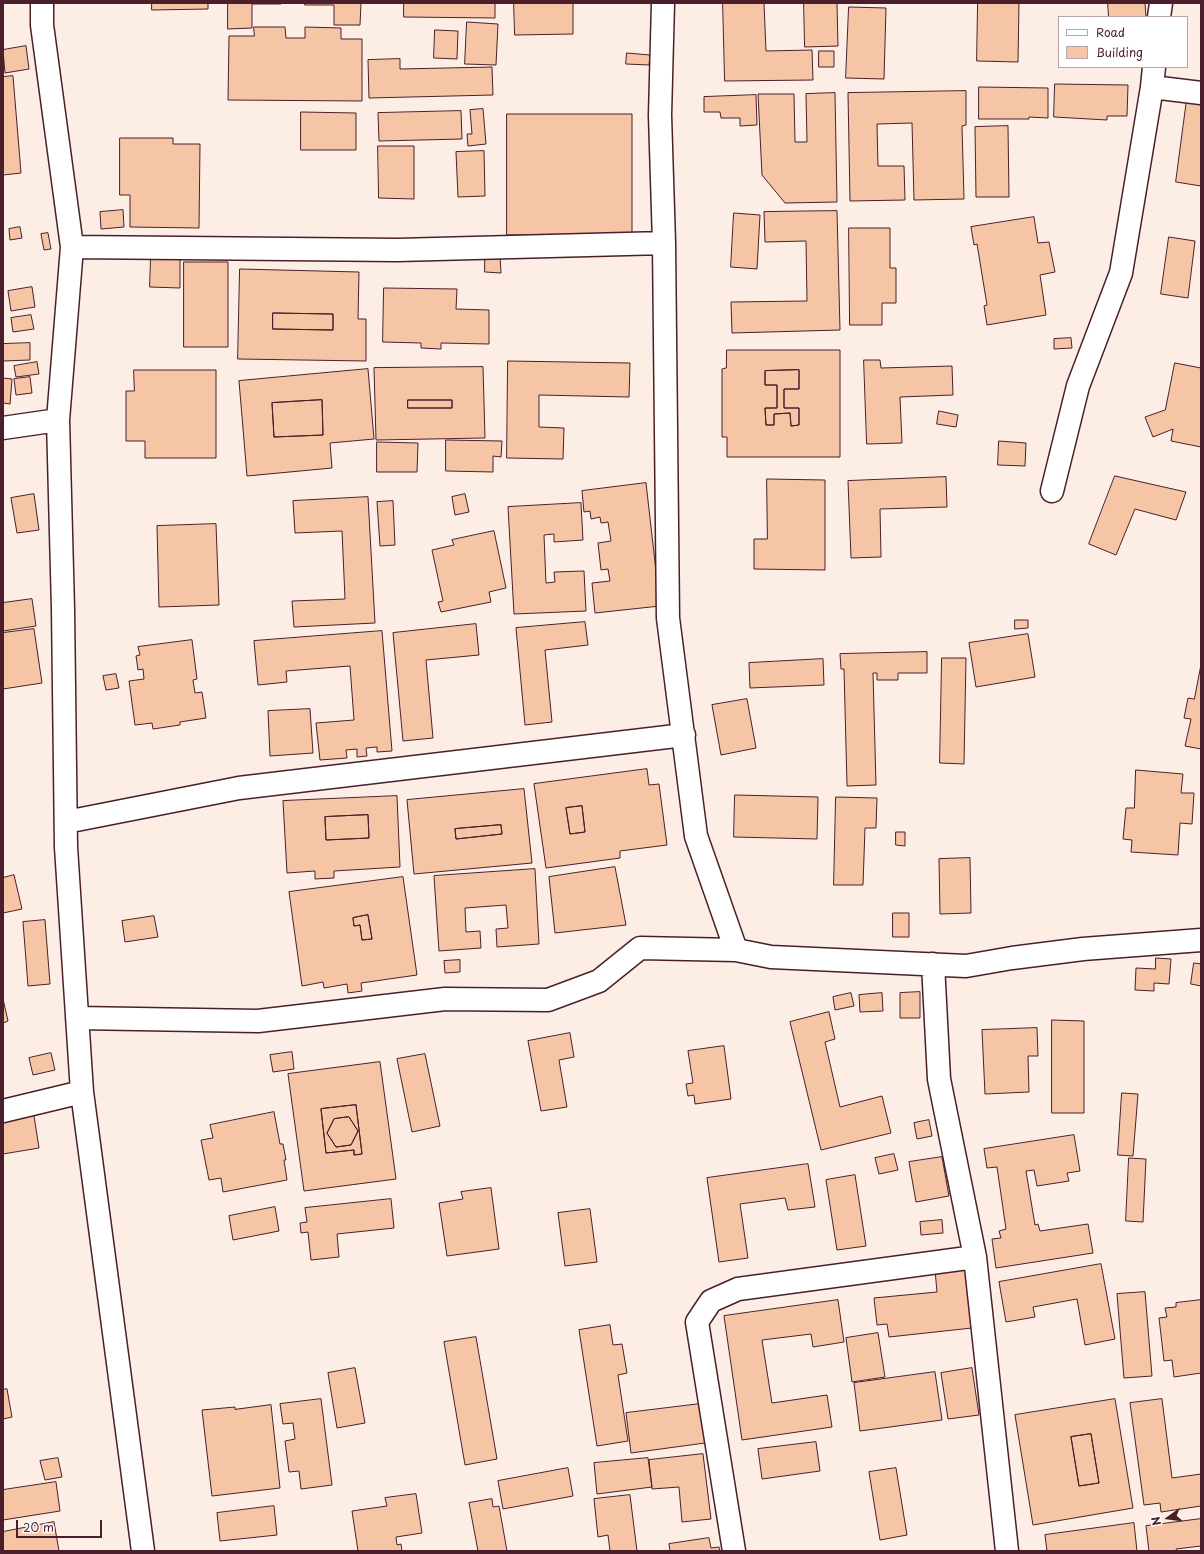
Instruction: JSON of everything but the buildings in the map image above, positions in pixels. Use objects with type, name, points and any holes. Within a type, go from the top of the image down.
[{"type":"street","points":[[42,3],[42,25],[72,247],[58,420],[66,822],[77,1018],[82,1092],[143,1551]]},
{"type":"street","points":[[663,3],[660,114],[664,243],[668,618],[696,836],[736,950]]},
{"type":"street","points":[[1159,16],[1161,3]]},
{"type":"street","points":[[1052,491],[1078,386],[1120,273],[1153,77],[1201,93]]},
{"type":"street","points":[[72,247],[398,250],[664,243]]},
{"type":"street","points":[[3,428],[58,420]]},
{"type":"street","points":[[66,822],[239,788],[684,735]]},
{"type":"street","points":[[77,1018],[258,1021],[445,999],[548,1000],[599,980],[640,948],[736,950],[770,957],[966,966],[1012,958],[1083,950],[1201,940]]},
{"type":"street","points":[[933,964],[939,1079],[974,1257],[1007,1551]]},
{"type":"street","points":[[3,1111],[82,1092]]},
{"type":"street","points":[[734,1551],[698,1322],[711,1301],[738,1289],[974,1257]]}]
